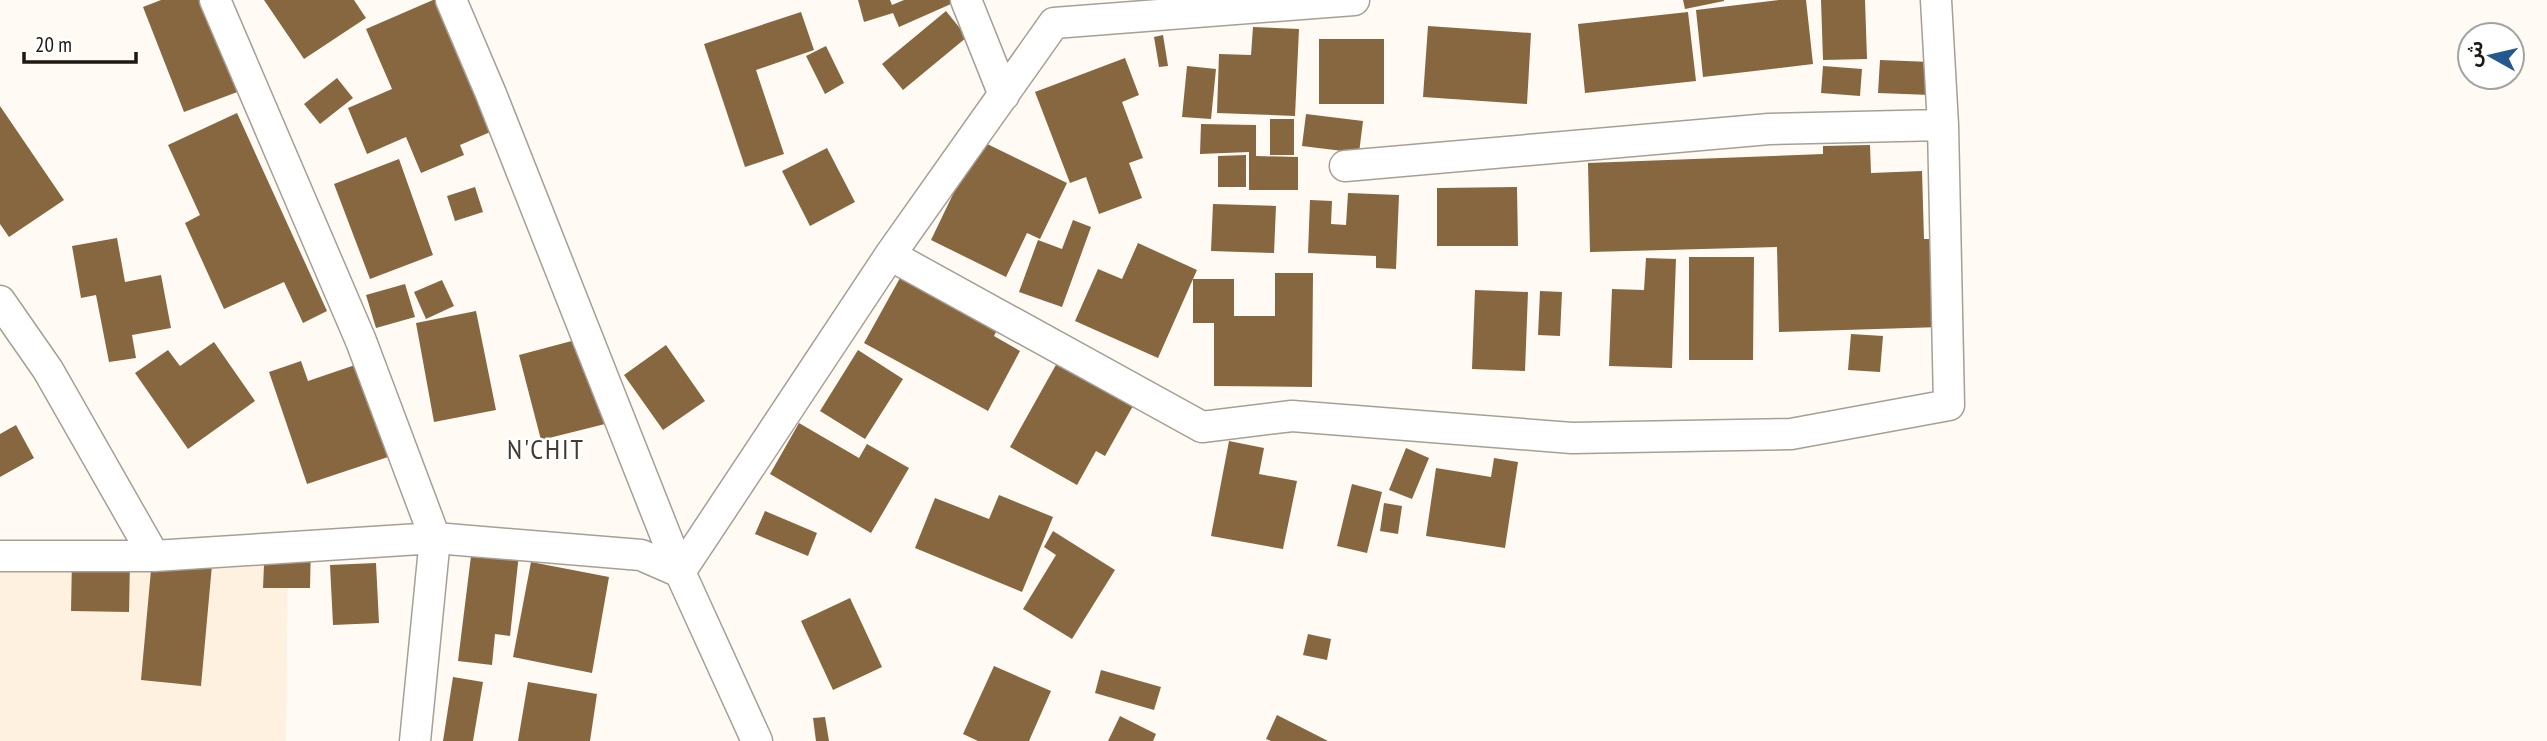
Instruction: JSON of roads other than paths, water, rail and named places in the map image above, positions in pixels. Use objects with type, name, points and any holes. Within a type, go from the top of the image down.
[{"type":"street","points":[[215,0],[360,341],[435,538],[415,741]]},
{"type":"street","points":[[451,0],[491,94],[680,572],[757,741]]},
{"type":"street","points":[[966,0],[1004,95]]},
{"type":"street","points":[[680,572],[890,255],[1054,23],[1354,0]]},
{"type":"street","points":[[890,255],[1202,427],[1292,416],[1572,438],[1791,434],[1948,405],[1943,125],[1936,0]]},
{"type":"street","points":[[1345,166],[1769,129],[1943,125]]},
{"type":"street","points":[[0,301],[48,370],[154,556]]},
{"type":"street","points":[[0,556],[154,556],[435,538],[641,555],[680,572]]},
{"type":"district","name":"N'CHIT","points":[[546,448]]}]
